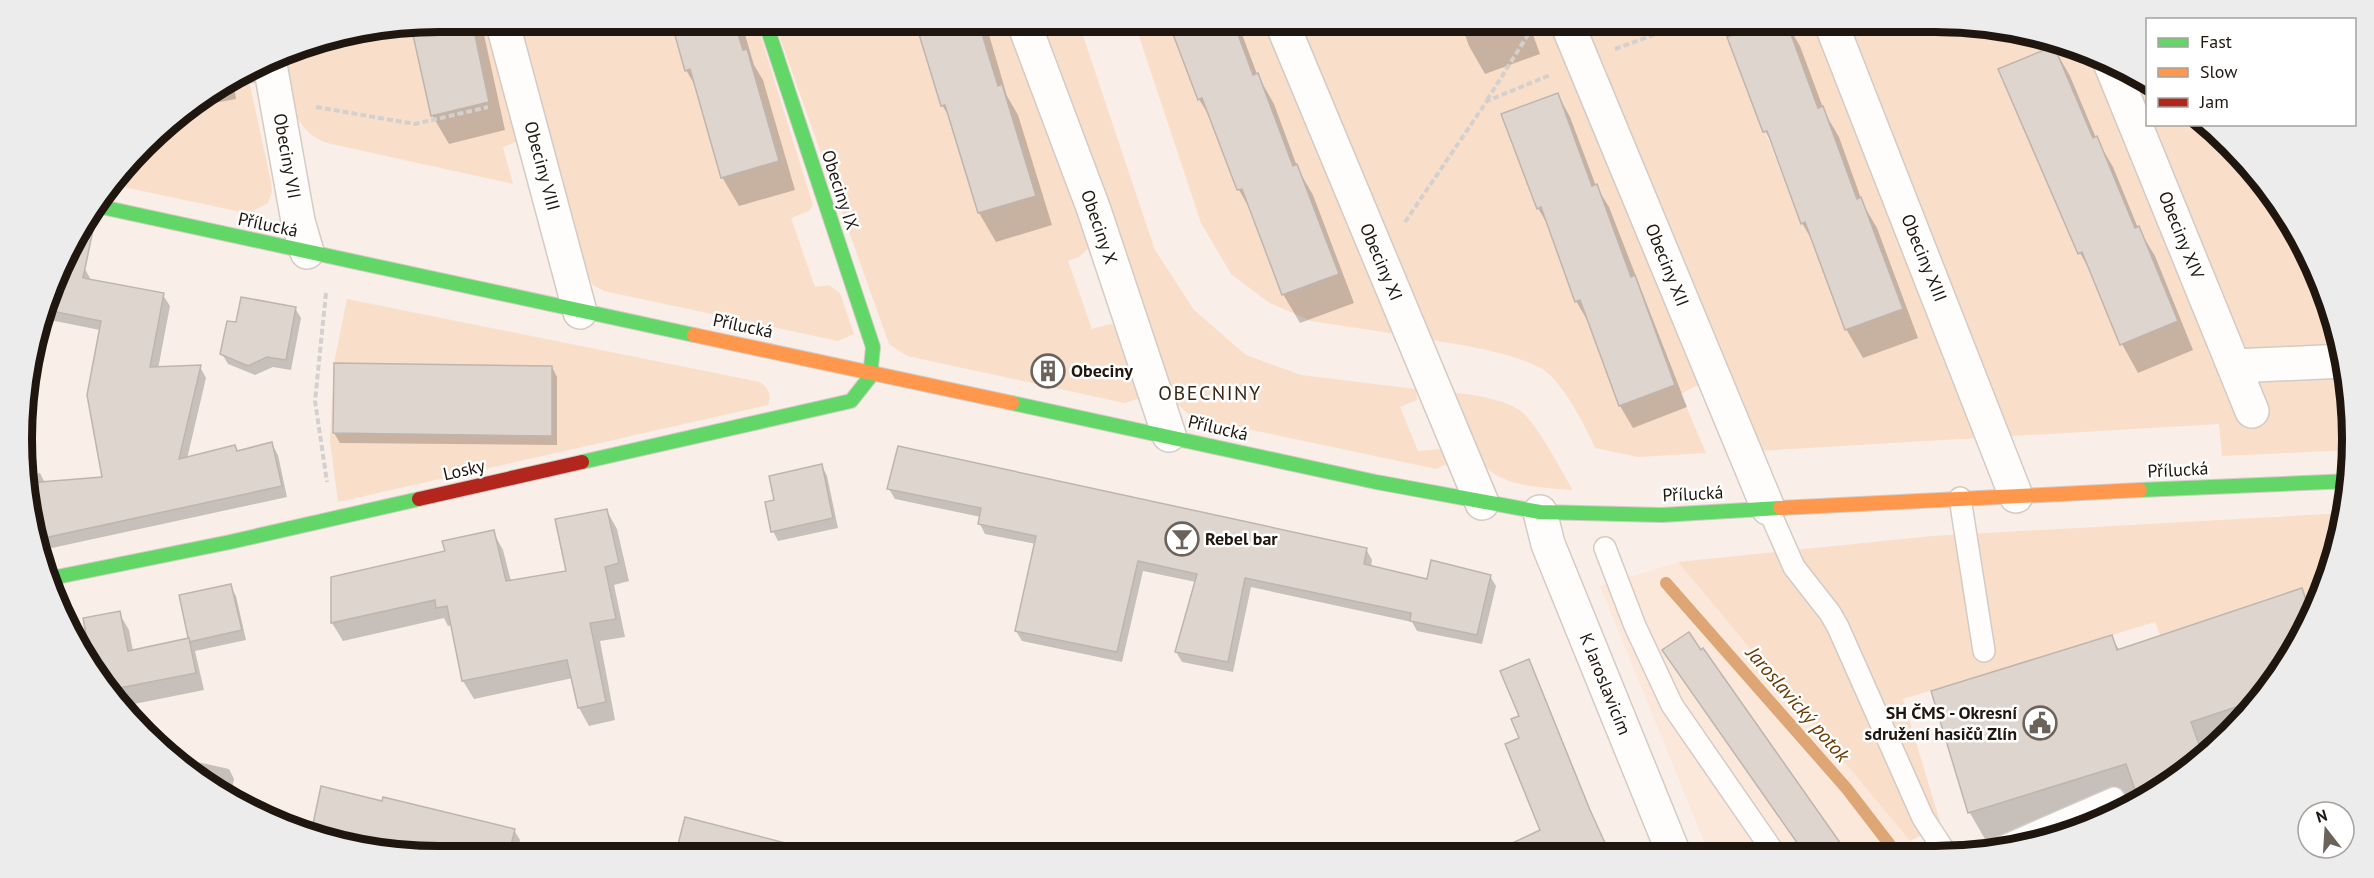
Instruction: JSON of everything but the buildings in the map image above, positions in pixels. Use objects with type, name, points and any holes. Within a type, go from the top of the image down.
[{"type":"street","name":"Obeciny VIII","points":[[505,32],[580,312]]},
{"type":"street","name":"Obeciny IX","points":[[769,32],[873,347],[873,372]]},
{"type":"street","name":"Obeciny X","points":[[1027,32],[1094,210],[1169,435]]},
{"type":"street","name":"Obeciny XI","points":[[1286,32],[1482,503]]},
{"type":"street","name":"Obeciny XII","points":[[1571,32],[1768,508]]},
{"type":"street","name":"Obeciny XIII","points":[[1834,32],[2016,496]]},
{"type":"street","name":"Obeciny VII","points":[[271,69],[298,221],[307,252]]},
{"type":"street","name":"Obeciny XIV","points":[[2115,74],[2252,411]]},
{"type":"street","name":"Přílucká","points":[[104,208],[580,312],[873,372],[1482,503],[1540,512],[1662,514],[2340,481]]},
{"type":"street","points":[[2235,366],[2335,360]]},
{"type":"street","name":"Losky","points":[[56,577],[230,542],[851,401],[864,389],[873,372]]},
{"type":"street","name":"K Jaroslavicím","points":[[1540,512],[1548,544],[1671,846]]},
{"type":"lane","points":[[1960,498],[1984,651]]},
{"type":"lane","points":[[1768,508],[1794,567],[1830,613],[1838,627],[1923,818],[1941,846]]},
{"type":"lane","points":[[1605,548],[1635,626],[1672,705],[1769,846]]},
{"type":"lane","points":[[2027,836],[2114,798]]},
{"type":"path","points":[[1380,259],[1487,101],[1530,32]]},
{"type":"path","points":[[1487,101],[1661,32]]},
{"type":"path","points":[[277,101],[415,124],[524,98]]},
{"type":"path","points":[[327,282],[315,401],[333,518]]},
{"type":"shaded area","points":[[412,32],[495,32],[521,140],[503,147],[513,184],[327,143],[314,137],[304,128],[297,118],[289,94],[284,63],[334,45]]},
{"type":"shaded area","points":[[517,32],[759,32],[813,205],[809,211],[791,218],[815,287],[829,285],[840,293],[854,334],[838,341],[604,291],[593,285],[585,272]]},
{"type":"shaded area","points":[[778,32],[1015,32],[1090,247],[1079,257],[1068,261],[1092,329],[1110,324],[1116,325],[1140,398],[1125,403],[907,356],[889,344]]},
{"type":"shaded area","points":[[1034,32],[1082,32],[1155,250],[1194,310],[1246,355],[1301,375],[1416,389],[1417,400],[1400,407],[1418,451],[1442,449],[1451,462],[1436,469],[1200,419],[1187,413],[1172,399]]},
{"type":"shaded area","points":[[1138,32],[1274,32],[1402,335],[1311,321],[1268,302],[1231,274],[1201,223]]},
{"type":"shaded area","points":[[1294,32],[1558,32],[1702,383],[1681,394],[1706,453],[1638,457],[1595,448],[1565,393],[1557,382],[1541,368],[1499,353],[1424,339]]},
{"type":"shaded area","points":[[1584,32],[1739,32],[1728,37],[1801,223],[1805,222],[1845,330],[1903,308],[1861,198],[1857,199],[1822,106],[1818,108],[1790,32],[1962,32],[2014,39],[2066,53],[2139,86],[2146,90],[2146,126],[2195,126],[2241,170],[2288,235],[2311,283],[2329,334],[2342,412],[2342,450],[2222,456],[2219,424],[1758,451]]},
{"type":"shaded area","points":[[249,79],[272,192],[268,203],[251,212],[241,212],[120,186],[170,133],[213,100]]},
{"type":"shaded area","points":[[347,299],[760,382],[770,398],[768,405],[338,502],[330,442],[334,363]]},
{"type":"shaded area","points":[[1446,392],[1492,399],[1518,409],[1540,434],[1573,490],[1518,483],[1488,469],[1477,457]]},
{"type":"shaded area","points":[[2336,513],[2321,570],[2306,605],[2301,589],[2160,635],[2155,622],[1903,699],[1941,825],[1910,841],[1678,562],[1932,536]]},
{"type":"shaded area","points":[[1678,562],[1914,846],[1706,846],[1600,586]]},
{"type":"waterway","name":"Jaroslavický potok","points":[[1666,583],[1847,789],[1891,846]]},
{"type":"traffic: fast","points":[[582,462],[851,401],[870,377],[873,347],[769,32]]},
{"type":"traffic: fast","points":[[104,208],[694,335]]},
{"type":"traffic: fast","points":[[1012,403],[1376,482],[1540,512],[1662,515],[1780,508]]},
{"type":"traffic: fast","points":[[2140,490],[2340,481]]},
{"type":"traffic: fast","points":[[56,577],[230,542],[419,499]]},
{"type":"traffic: slow","points":[[694,335],[1012,403]]},
{"type":"traffic: slow","points":[[1780,508],[2140,490]]},
{"type":"traffic: jam","points":[[419,499],[582,462]]},
{"type":"place","name":"Obeciny","points":[[1048,371]]},
{"type":"place","name":"Rebel bar","points":[[1182,539]]},
{"type":"place","name":"SH ČMS - Okresní sdružení hasičů Zlín","points":[[2040,723]]},
{"type":"district","name":"OBECNINY","points":[[1210,393]]}]
